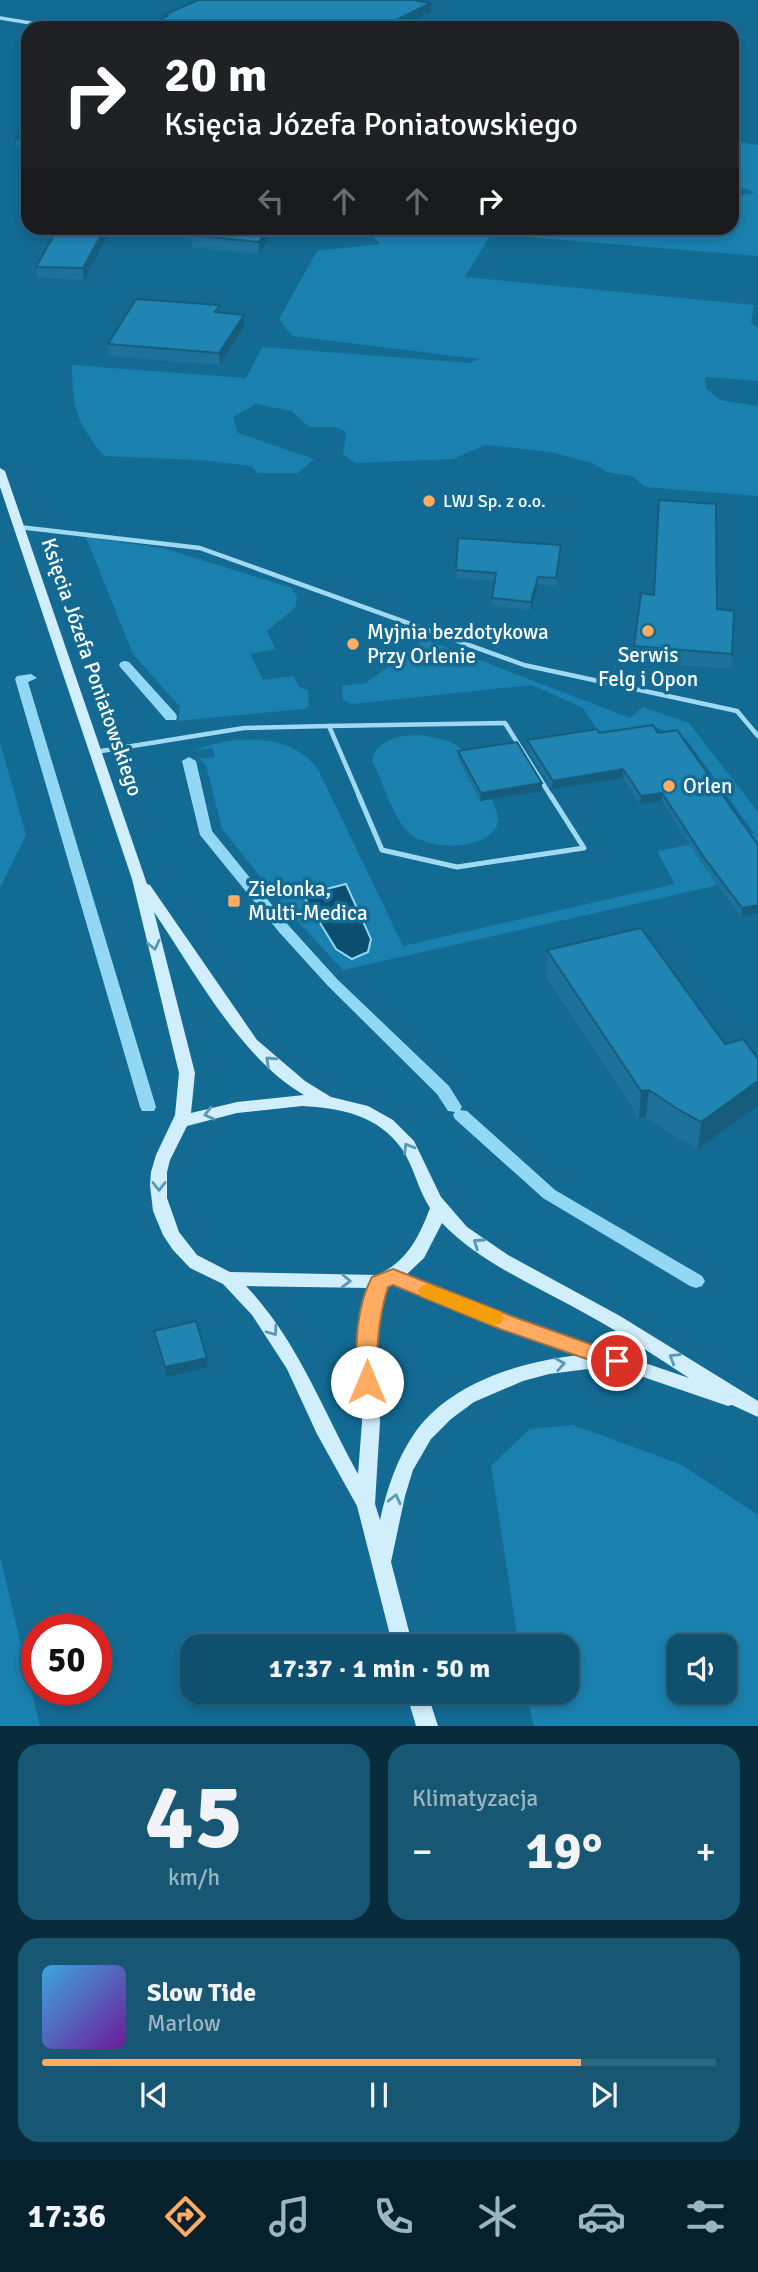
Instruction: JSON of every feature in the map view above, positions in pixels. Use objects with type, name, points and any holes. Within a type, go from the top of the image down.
[{"type":"main road","name":"Księcia Józefa Poniatowskiego","points":[[0,471],[138,878],[187,1073],[188,1098],[181,1122]]},
{"type":"main road","name":"Księcia Józefa Poniatowskiego","points":[[138,878],[252,1044],[299,1085],[325,1100]]},
{"type":"main road","points":[[325,1100],[351,1105],[377,1116],[396,1129],[409,1147],[438,1209],[466,1235],[489,1251],[617,1323],[755,1409],[386,1280],[229,1279],[206,1269],[187,1255],[172,1235],[160,1209],[158,1181],[161,1162],[181,1122],[235,1108],[325,1100]]},
{"type":"main road","points":[[399,1634],[366,1505],[371,1422],[366,1339],[386,1280],[411,1264],[421,1249],[438,1209]]},
{"type":"main road","points":[[229,1279],[258,1310],[295,1366],[326,1434],[366,1505]]},
{"type":"main road","points":[[380,1566],[396,1491],[410,1456],[431,1428],[465,1400],[493,1383],[531,1369],[571,1362],[617,1361]]},
{"type":"main road","points":[[420,1704],[427,1726]]},
{"type":"street","points":[[0,18],[21,21]]},
{"type":"lane","points":[[19,527],[200,548],[524,664],[737,710],[758,736]]},
{"type":"lane","points":[[95,752],[244,728],[329,726],[505,723],[584,848],[457,867],[383,850],[329,726]]},
{"type":"shaded area","points":[[739,142],[758,145],[758,256],[503,235],[739,235],[739,196],[754,193],[739,187]]},
{"type":"shaded area","points":[[370,235],[490,235],[465,277],[754,305],[751,323],[758,328],[758,381],[705,377],[706,388],[720,400],[758,406],[758,496],[645,487],[632,476],[607,472],[592,463],[551,452],[486,445],[453,459],[355,463],[343,454],[346,432],[334,427],[309,427],[291,411],[256,404],[233,417],[238,433],[314,459],[298,473],[258,473],[251,466],[200,460],[104,456],[88,434],[75,404],[72,365],[246,378],[262,347],[470,363],[479,359],[292,336],[279,319],[317,251],[381,244]]},
{"type":"shaded area","points":[[86,537],[166,549],[292,588],[297,598],[295,608],[267,631],[275,649],[250,654],[263,680],[293,676],[299,687],[308,690],[309,706],[304,709],[178,721],[180,707],[133,654]]},
{"type":"shaded area","points":[[425,639],[630,718],[643,707],[689,723],[758,812],[758,876],[343,970],[288,911],[222,829],[206,765],[199,759],[215,757],[212,748],[194,751],[226,741],[261,740],[294,749],[308,758],[319,771],[403,946],[675,884],[657,851],[754,833],[686,739],[657,728],[597,737],[591,730],[596,728],[583,708],[532,685],[352,704],[343,700],[342,686],[366,683]]},
{"type":"shaded area","points":[[418,735],[444,740],[459,747],[477,771],[498,815],[493,832],[484,839],[457,845],[429,843],[408,832],[403,825],[372,760],[384,743]]},
{"type":"shaded area","points":[[0,742],[26,835],[0,888]]},
{"type":"shaded area","points":[[346,884],[371,939],[368,952],[352,959],[336,949],[303,895]]},
{"type":"shaded area","points":[[573,1425],[680,1464],[758,1515],[758,1726],[534,1726],[529,1704],[579,1704],[579,1634],[517,1634],[491,1466],[530,1429]]},
{"type":"shaded area","points":[[0,1556],[21,1645],[21,1705],[35,1705],[40,1726],[0,1726]]},
{"type":"building","points":[[198,0],[413,0],[431,3],[394,21],[157,21],[167,16],[164,15]]},
{"type":"building","points":[[54,235],[101,235],[83,268],[36,267]]},
{"type":"building","points":[[191,235],[264,235],[259,242]]},
{"type":"building","points":[[136,299],[220,305],[215,312],[244,315],[219,353],[108,344]]},
{"type":"building","points":[[659,500],[716,504],[717,609],[734,611],[732,654],[634,646],[641,593],[654,595]]},
{"type":"building","points":[[458,538],[561,545],[556,578],[538,577],[531,602],[492,598],[496,573],[456,570]]},
{"type":"building","points":[[653,725],[658,733],[677,730],[758,845],[758,905],[742,908],[703,856],[662,793],[641,796],[623,769],[553,781],[527,740],[597,729],[599,733]]},
{"type":"building","points":[[517,742],[542,783],[481,793],[458,751]]},
{"type":"building","points":[[641,928],[725,1044],[743,1039],[758,1059],[758,1081],[701,1122],[649,1090],[641,1091],[547,950]]},
{"type":"building","points":[[196,1321],[207,1358],[165,1367],[154,1331]]},
{"type":"waterway","points":[[125,665],[171,717]]},
{"type":"waterway","points":[[31,678],[21,679],[148,1107]]},
{"type":"waterway","points":[[189,761],[205,832],[284,929],[333,983],[443,1090],[454,1107]]},
{"type":"waterway","points":[[461,1115],[549,1194],[696,1281]]},
{"type":"slow traffic","points":[[428,1291],[494,1318]]},
{"type":"place","name":"LWJ Sp. z o.o.","points":[[429,501]]},
{"type":"place","name":"Serwis Felg i Opon","points":[[648,631]]},
{"type":"place","name":"Myjnia bezdotykowa Przy Orlenie","points":[[353,644]]},
{"type":"place","name":"Orlen","points":[[669,786]]},
{"type":"place","name":"Zielonka, Multi-Medica","points":[[234,901]]},
{"type":"route","points":[[367,1382],[366,1339],[372,1304],[379,1282],[393,1277],[507,1323],[617,1361]]}]
